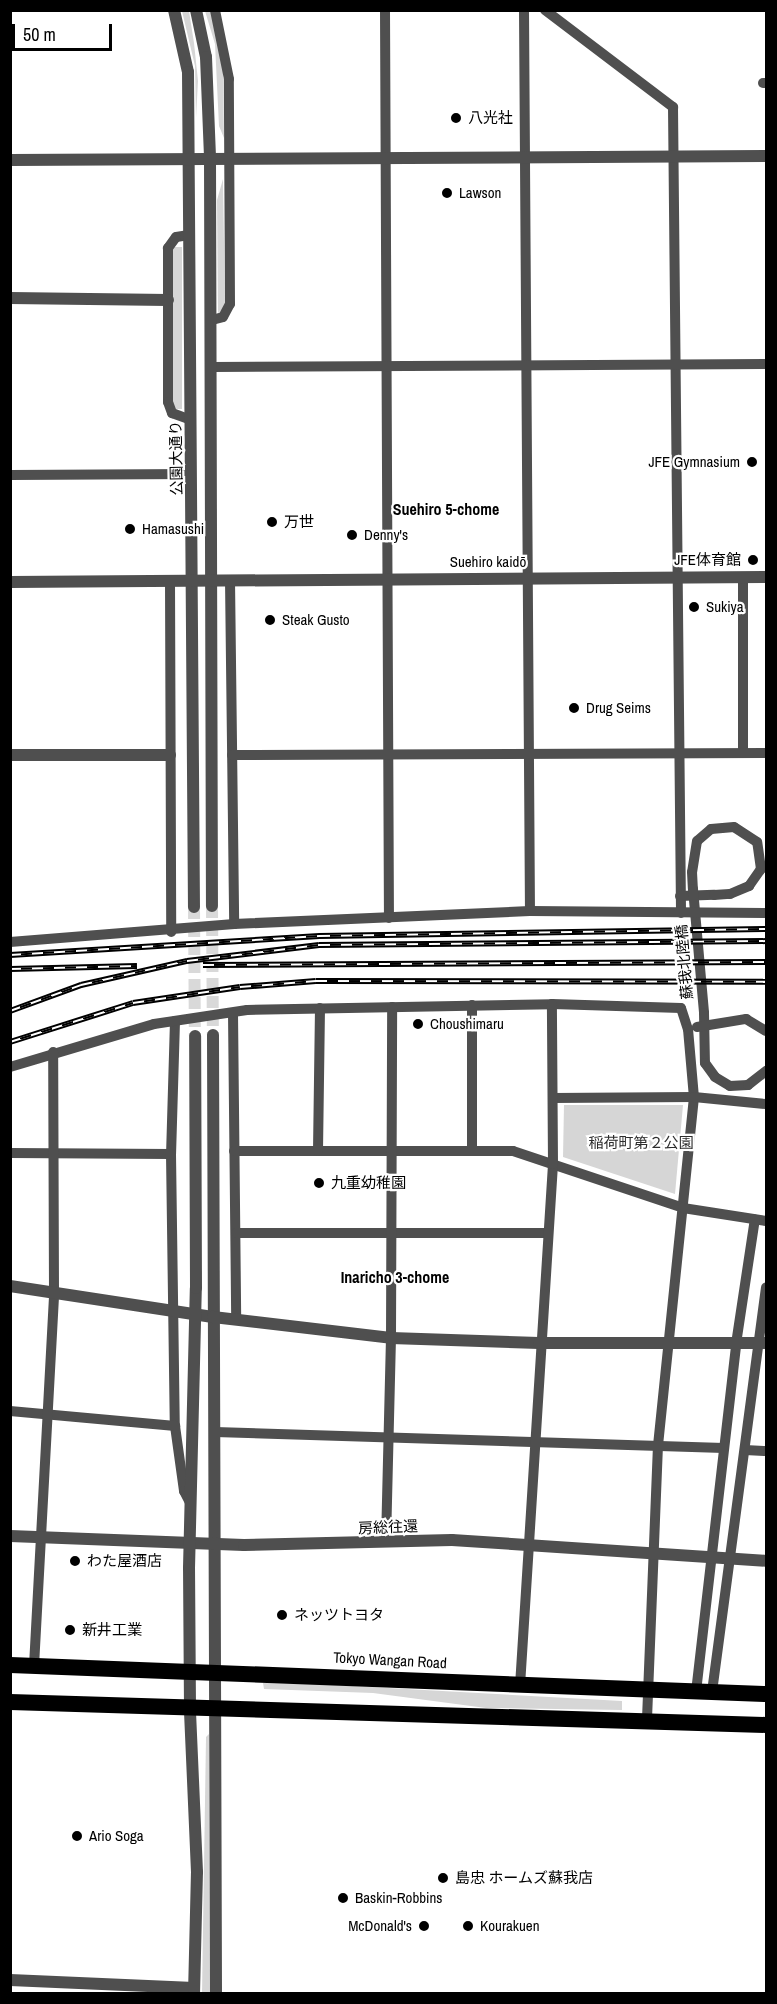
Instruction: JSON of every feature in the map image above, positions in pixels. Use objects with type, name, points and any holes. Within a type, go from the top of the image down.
[{"type":"highway","name":"Tokyo Wangan Road","points":[[10,1665],[218,1671],[520,1686],[766,1694]]},
{"type":"highway","points":[[10,1702],[766,1725]]},
{"type":"street","name":"公園大通り","points":[[174,10],[189,72],[194,906]]},
{"type":"street","points":[[196,10],[206,57],[210,158],[212,367],[209,580],[212,906]]},
{"type":"street","points":[[212,320],[223,317],[230,304],[229,79],[215,10]]},
{"type":"street","points":[[386,10],[389,918]]},
{"type":"street","points":[[524,10],[527,158],[526,366],[530,911]]},
{"type":"street","points":[[545,10],[673,107],[676,364],[675,577],[681,913]]},
{"type":"street","points":[[10,160],[766,156]]},
{"type":"street","points":[[189,235],[176,237],[169,244],[168,402],[172,413],[191,420]]},
{"type":"street","points":[[10,298],[168,300]]},
{"type":"street","points":[[212,367],[766,364]]},
{"type":"street","points":[[10,475],[191,474]]},
{"type":"street","points":[[743,577],[743,753]]},
{"type":"street","name":"Suehiro kaidō","points":[[10,582],[766,577]]},
{"type":"street","points":[[170,580],[171,932]]},
{"type":"street","points":[[230,580],[234,924]]},
{"type":"street","points":[[232,755],[678,751],[766,753]]},
{"type":"street","points":[[10,755],[170,755]]},
{"type":"street","name":"蘇我北陸橋","points":[[680,896],[692,896],[703,895],[730,894],[749,886],[761,869],[757,842],[734,827],[711,829],[697,841],[692,880],[693,890],[694,901],[704,1013],[705,1063],[719,1082],[736,1087],[753,1083],[766,1071]]},
{"type":"street","points":[[10,942],[84,939],[234,924],[530,911],[766,913]]},
{"type":"street","points":[[520,1686],[539,1343],[553,1164],[552,1004]]},
{"type":"street","points":[[10,1067],[53,1052],[175,1021],[233,1013],[320,1008],[552,1004],[681,1008],[688,1029],[694,1097],[666,1345],[658,1445],[651,1554],[647,1722]]},
{"type":"street","points":[[472,1005],[472,1151]]},
{"type":"street","points":[[386,1542],[391,1338],[392,1006]]},
{"type":"street","points":[[318,1151],[320,1008]]},
{"type":"street","points":[[233,1013],[236,1320]]},
{"type":"street","points":[[688,1029],[746,1019],[766,1031]]},
{"type":"street","points":[[175,1021],[171,1154],[175,1426],[184,1491],[190,1503]]},
{"type":"street","points":[[213,1035],[213,1317],[218,1710],[212,1849],[216,1994]]},
{"type":"street","points":[[10,1980],[194,1991],[197,1872],[190,1709],[190,1503],[195,1314],[195,1036]]},
{"type":"street","points":[[34,1666],[54,1293],[53,1052]]},
{"type":"street","points":[[553,1098],[694,1097],[766,1104]]},
{"type":"street","points":[[234,1151],[513,1151],[683,1208],[761,1220],[736,1344],[711,1558],[704,1692]]},
{"type":"street","points":[[10,1153],[171,1154]]},
{"type":"street","points":[[236,1233],[547,1233]]},
{"type":"street","points":[[10,1286],[213,1317],[391,1338],[666,1345],[763,1343]]},
{"type":"street","points":[[704,1692],[731,1559],[763,1343],[766,1288]]},
{"type":"street","points":[[10,1411],[175,1426]]},
{"type":"street","points":[[215,1432],[724,1448]]},
{"type":"street","points":[[746,1450],[766,1451]]},
{"type":"street","name":"房総往還","points":[[10,1536],[41,1534],[217,1544],[452,1540],[766,1561]]},
{"type":"green space","points":[[182,11],[189,11],[194,43],[198,81],[196,118],[195,66]]},
{"type":"green space","points":[[205,11],[211,11],[223,66],[224,138],[219,126],[215,44]]},
{"type":"green space","points":[[223,179],[225,308],[218,313],[217,200]]},
{"type":"green space","points":[[172,247],[182,247],[182,409],[172,409]]},
{"type":"green space","name":"稲荷町第２公園","points":[[564,1105],[683,1105],[675,1194],[563,1157]]},
{"type":"green space","points":[[263,1683],[622,1701],[622,1710],[486,1708],[373,1693],[264,1689]]},
{"type":"green space","points":[[209,1734],[210,1993],[202,1994],[206,1737]]},
{"type":"tunnel","points":[[212,906],[213,1035]]},
{"type":"tunnel","points":[[194,907],[195,1036]]},
{"type":"railway","points":[[10,955],[319,936],[766,929]]},
{"type":"railway","points":[[10,1011],[81,985],[187,961],[319,945],[766,941]]},
{"type":"railway","points":[[203,965],[766,962]]},
{"type":"railway","points":[[10,969],[137,966]]},
{"type":"railway","points":[[10,1042],[133,1003],[240,987],[316,981],[766,982]]},
{"type":"place","name":"八光社","points":[[456,118]]},
{"type":"place","name":"Lawson","points":[[447,193]]},
{"type":"place","name":"JFE Gymnasium","points":[[752,462]]},
{"type":"place","name":"万世","points":[[272,522]]},
{"type":"place","name":"Hamasushi","points":[[130,529]]},
{"type":"place","name":"Denny's","points":[[352,535]]},
{"type":"place","name":"JFE体育館","points":[[753,560]]},
{"type":"place","name":"Sukiya","points":[[694,607]]},
{"type":"place","name":"Steak Gusto","points":[[270,620]]},
{"type":"place","name":"Drug Seims","points":[[574,708]]},
{"type":"place","name":"Choushimaru","points":[[418,1024]]},
{"type":"place","name":"九重幼稚園","points":[[319,1183]]},
{"type":"place","name":"わた屋酒店","points":[[75,1561]]},
{"type":"place","name":"ネッツトヨタ","points":[[282,1615]]},
{"type":"place","name":"新井工業","points":[[70,1630]]},
{"type":"place","name":"Ario Soga","points":[[77,1836]]},
{"type":"place","name":"島忠 ホームズ蘇我店","points":[[443,1878]]},
{"type":"place","name":"Baskin-Robbins","points":[[343,1898]]},
{"type":"place","name":"McDonald's","points":[[424,1926]]},
{"type":"place","name":"Kourakuen","points":[[468,1926]]},
{"type":"district","name":"Suehiro 5-chome","points":[[446,509]]},
{"type":"district","name":"Inaricho 3-chome","points":[[395,1277]]}]
